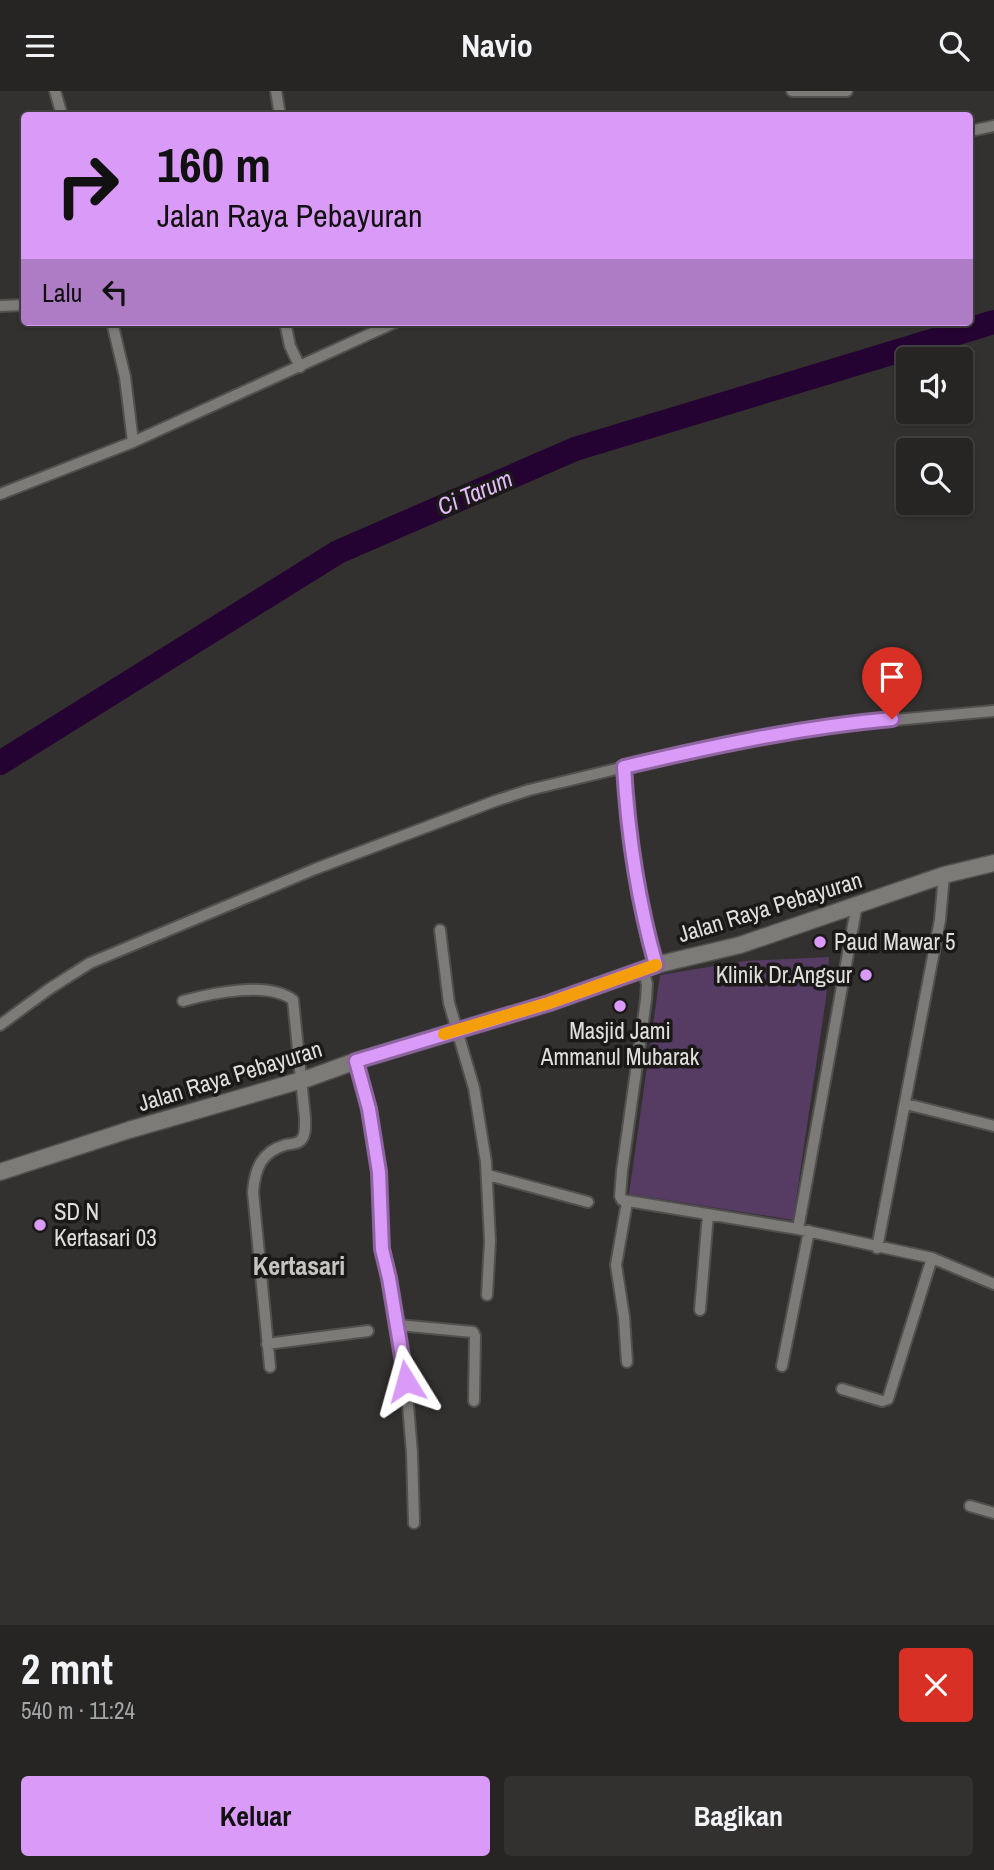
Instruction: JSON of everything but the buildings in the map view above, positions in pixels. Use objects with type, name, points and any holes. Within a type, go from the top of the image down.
[{"type":"main road","name":"Jalan Raya Pebayuran","points":[[0,1172],[129,1130],[300,1081],[650,967],[740,945],[944,875],[994,863]]},
{"type":"street","points":[[55,91],[61,112]]},
{"type":"street","points":[[276,91],[280,112]]},
{"type":"street","points":[[792,91],[847,91]]},
{"type":"street","points":[[973,130],[994,126]]},
{"type":"street","points":[[0,306],[21,305]]},
{"type":"street","points":[[113,326],[125,377],[133,442]]},
{"type":"street","points":[[286,326],[290,346],[300,367]]},
{"type":"street","points":[[0,494],[133,442],[387,326]]},
{"type":"street","points":[[0,1025],[90,963],[290,879],[495,800],[712,746],[807,728],[994,711]]},
{"type":"street","points":[[624,767],[632,863],[650,967],[620,1196],[622,1200],[803,1230],[932,1258],[994,1284]]},
{"type":"street","points":[[877,1248],[940,920],[944,875]]},
{"type":"street","points":[[782,1366],[857,904]]},
{"type":"street","points":[[440,930],[445,981],[474,1088],[488,1175],[491,1241],[487,1295]]},
{"type":"street","points":[[183,1001],[226,992],[267,991],[284,993],[293,1000],[305,1118],[303,1138],[270,1151],[258,1166],[253,1192],[270,1367]]},
{"type":"street","points":[[356,1061],[369,1109],[379,1172],[382,1249],[398,1325],[407,1393],[414,1523]]},
{"type":"street","points":[[906,1104],[994,1126]]},
{"type":"street","points":[[488,1175],[588,1202]]},
{"type":"street","points":[[627,1202],[616,1265],[627,1362]]},
{"type":"street","points":[[700,1310],[708,1214]]},
{"type":"street","points":[[842,1389],[882,1401],[888,1399],[932,1258]]},
{"type":"street","points":[[398,1325],[473,1332],[474,1401]]},
{"type":"street","points":[[267,1344],[368,1331]]},
{"type":"street","points":[[970,1506],[994,1513]]},
{"type":"shaded area","points":[[829,957],[826,998],[793,1220],[629,1194],[660,975],[745,961]]},
{"type":"waterway","name":"Ci Tarum","points":[[0,763],[338,552],[575,449],[994,322]]},
{"type":"slow traffic","points":[[444,1034],[549,1003],[656,965]]},
{"type":"place","name":"Paud Mawar 5","points":[[820,942]]},
{"type":"place","name":"Klinik Dr.Angsur","points":[[866,975]]},
{"type":"place","name":"Masjid Jami Ammanul Mubarak","points":[[620,1006]]},
{"type":"place","name":"SD N Kertasari 03","points":[[40,1225]]},
{"type":"district","name":"Kertasari","points":[[299,1266]]},
{"type":"route","points":[[406,1381],[398,1325],[382,1249],[379,1172],[369,1109],[356,1061],[549,1003],[656,965],[632,863],[624,767],[712,746],[807,728],[892,719]]}]
